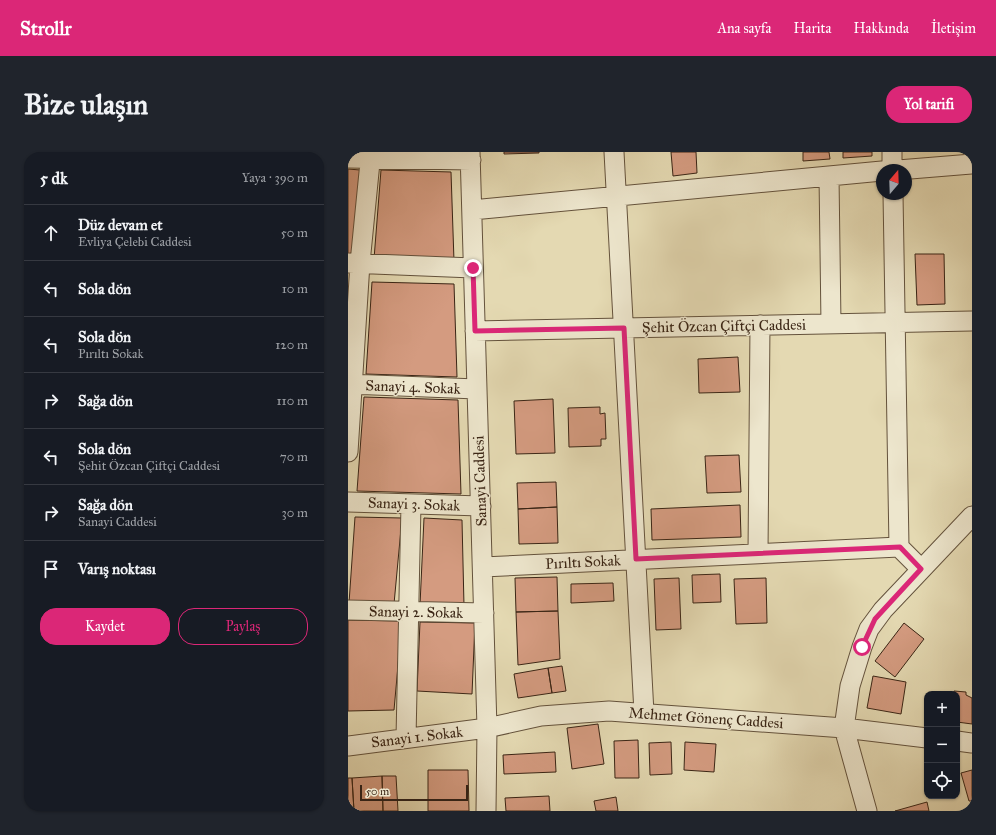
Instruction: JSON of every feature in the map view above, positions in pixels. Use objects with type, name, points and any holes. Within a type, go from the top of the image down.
[{"type":"street","points":[[614,152],[644,713]]},
{"type":"street","points":[[892,152],[892,164]]},
{"type":"street","points":[[348,452],[354,263],[370,155]]},
{"type":"street","points":[[348,158],[370,155],[470,156]]},
{"type":"street","name":"Sanayi Caddesi","points":[[470,156],[487,728],[486,811]]},
{"type":"street","points":[[912,169],[972,164]]},
{"type":"street","points":[[472,210],[876,172]]},
{"type":"street","points":[[829,176],[831,324]]},
{"type":"street","points":[[893,200],[900,547],[921,569]]},
{"type":"street","points":[[354,263],[473,268]]},
{"type":"street","name":"Şehit Özcan Çiftçi Caddesi","points":[[475,331],[972,321]]},
{"type":"street","points":[[758,553],[760,325]]},
{"type":"street","name":"Sanayi 4. Sokak","points":[[350,385],[477,389]]},
{"type":"street","name":"Sanayi 3. Sokak","points":[[348,502],[481,506]]},
{"type":"street","points":[[406,738],[408,611],[412,504]]},
{"type":"street","points":[[866,811],[844,728],[850,686],[855,665],[869,629],[883,610],[972,516]]},
{"type":"street","name":"Pırıltı Sokak","points":[[483,567],[900,547]]},
{"type":"street","name":"Sanayi 2. Sokak","points":[[348,610],[484,613]]},
{"type":"street","name":"Mehmet Gönenç Caddesi","points":[[487,728],[513,721],[563,713],[609,711],[844,728],[924,738]]},
{"type":"street","name":"Sanayi 1. Sokak","points":[[348,746],[487,728]]},
{"type":"street","points":[[960,741],[972,743]]},
{"type":"building","points":[[504,152],[539,152],[539,153],[504,154]]},
{"type":"building","points":[[671,152],[696,152],[697,173],[673,176]]},
{"type":"building","points":[[803,152],[829,152],[830,159],[803,161]]},
{"type":"building","points":[[843,152],[872,152],[872,156],[843,158]]},
{"type":"building","points":[[348,169],[360,170],[354,259],[348,258]]},
{"type":"building","points":[[381,170],[451,172],[454,261],[374,259]]},
{"type":"building","points":[[915,254],[944,254],[945,304],[917,305]]},
{"type":"building","points":[[372,282],[454,284],[457,377],[366,374]]},
{"type":"building","points":[[738,357],[740,392],[699,393],[698,359]]},
{"type":"building","points":[[364,397],[458,400],[461,494],[357,491]]},
{"type":"building","points":[[553,399],[555,453],[516,454],[514,401]]},
{"type":"building","points":[[600,407],[600,414],[605,413],[606,439],[601,439],[601,446],[569,447],[568,408]]},
{"type":"building","points":[[739,455],[741,492],[707,493],[705,456]]},
{"type":"building","points":[[556,482],[557,507],[518,509],[517,483]]},
{"type":"building","points":[[740,505],[741,537],[652,540],[651,509]]},
{"type":"building","points":[[557,507],[558,543],[519,544],[518,509]]},
{"type":"building","points":[[355,517],[402,518],[394,604],[349,603]]},
{"type":"building","points":[[424,518],[462,520],[464,606],[420,605]]},
{"type":"building","points":[[720,574],[721,602],[693,603],[692,575]]},
{"type":"building","points":[[557,577],[558,611],[516,612],[515,578]]},
{"type":"building","points":[[679,578],[681,629],[656,630],[654,579]]},
{"type":"building","points":[[766,578],[767,623],[736,624],[734,579]]},
{"type":"building","points":[[613,583],[614,601],[571,603],[571,584]]},
{"type":"building","points":[[558,611],[560,659],[518,665],[516,612]]},
{"type":"building","points":[[348,620],[402,621],[394,710],[348,711]]},
{"type":"building","points":[[420,622],[475,623],[472,694],[417,691]]},
{"type":"building","points":[[904,623],[924,639],[895,677],[875,661]]},
{"type":"building","points":[[562,666],[566,691],[552,693],[548,668]]},
{"type":"building","points":[[548,668],[552,693],[518,698],[514,674]]},
{"type":"building","points":[[873,676],[906,682],[901,714],[867,708]]},
{"type":"building","points":[[960,692],[966,692],[966,695],[972,698],[972,724],[960,722]]},
{"type":"building","points":[[598,724],[604,764],[572,769],[567,728]]},
{"type":"building","points":[[638,740],[639,778],[615,778],[614,741]]},
{"type":"building","points":[[671,742],[672,774],[650,775],[649,743]]},
{"type":"building","points":[[685,742],[716,744],[714,772],[684,770]]},
{"type":"building","points":[[555,752],[556,772],[504,774],[503,755]]},
{"type":"building","points":[[428,770],[468,770],[469,811],[428,811]]},
{"type":"building","points":[[972,770],[972,801],[969,801],[961,773]]},
{"type":"building","points":[[382,776],[396,776],[398,811],[383,811]]},
{"type":"building","points":[[382,776],[383,811],[354,811],[352,778]]},
{"type":"building","points":[[348,778],[352,778],[354,811],[348,811]]},
{"type":"building","points":[[549,796],[550,811],[506,811],[505,798]]},
{"type":"building","points":[[616,797],[618,811],[596,811],[594,801]]},
{"type":"building","points":[[927,802],[929,811],[895,811]]},
{"type":"route","points":[[473,268],[475,331],[624,328],[636,559],[900,547],[921,569],[875,619],[869,629],[862,647]]}]
